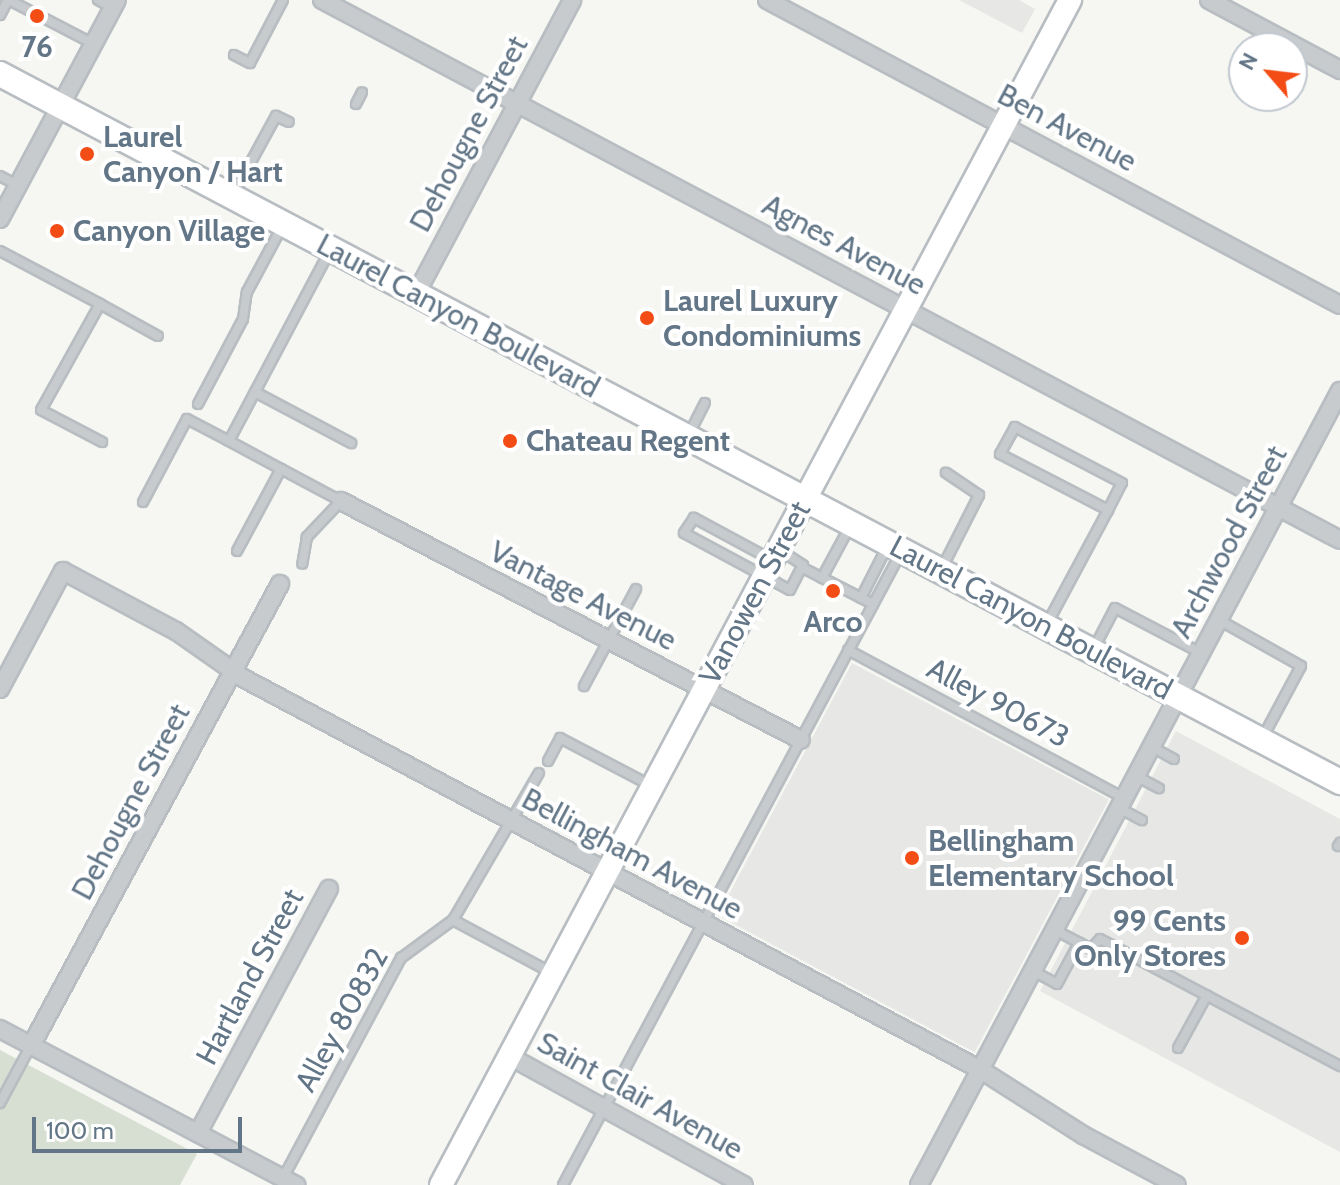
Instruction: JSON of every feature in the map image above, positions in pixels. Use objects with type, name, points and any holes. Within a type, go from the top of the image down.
[{"type":"main road","name":"Vanowen Street","points":[[441,1185],[1070,0]]},
{"type":"main road","name":"Laurel Canyon Boulevard","points":[[0,74],[1340,782]]},
{"type":"street","name":"Agnes Avenue","points":[[322,0],[1340,540]]},
{"type":"street","name":"Dehougne Street","points":[[416,294],[572,0]]},
{"type":"street","name":"Ben Avenue","points":[[767,0],[1340,305]]},
{"type":"street","points":[[1209,0],[1340,70]]},
{"type":"street","points":[[0,219],[94,44],[110,3]]},
{"type":"street","name":"Archwood Street","points":[[919,1185],[1340,391]]},
{"type":"street","name":"Vantage Avenue","points":[[341,501],[801,740]]},
{"type":"street","name":"Bellingham Avenue","points":[[0,689],[63,571],[176,631],[233,671],[981,1070],[1083,1135],[1177,1185]]},
{"type":"street","name":"Dehougne Street","points":[[31,1046],[280,584]]},
{"type":"street","name":"Hartland Street","points":[[198,1133],[329,889]]},
{"type":"street","points":[[0,1029],[290,1182]]},
{"type":"street","name":"Saint Clair Avenue","points":[[509,1056],[744,1185]]},
{"type":"lane","points":[[0,15],[8,0],[94,44]]},
{"type":"lane","points":[[234,55],[250,63],[283,0]]},
{"type":"lane","points":[[356,104],[362,92]]},
{"type":"lane","points":[[232,197],[276,116],[289,122]]},
{"type":"lane","points":[[0,176],[18,186]]},
{"type":"lane","points":[[198,404],[243,319],[247,292],[283,225]]},
{"type":"lane","points":[[229,441],[331,250]]},
{"type":"lane","points":[[0,251],[158,336]]},
{"type":"lane","points":[[100,304],[41,410],[102,442]]},
{"type":"lane","points":[[255,392],[351,443]]},
{"type":"lane","points":[[687,437],[705,403]]},
{"type":"lane","points":[[143,502],[187,419],[341,501],[307,537],[302,564]]},
{"type":"lane","points":[[1046,627],[1108,510],[1122,483],[1015,427],[1000,454],[1108,510]]},
{"type":"lane","points":[[237,551],[281,469]]},
{"type":"lane","points":[[941,570],[979,495],[946,473]]},
{"type":"lane","points":[[803,568],[790,590],[771,562],[690,520],[685,537],[771,562],[803,568],[873,604]]},
{"type":"lane","points":[[822,578],[852,523]]},
{"type":"lane","points":[[861,598],[896,546]]},
{"type":"lane","points":[[563,1185],[873,604],[896,546]]},
{"type":"lane","points":[[584,686],[636,589]]},
{"type":"lane","points":[[1093,651],[1115,608],[1201,653]]},
{"type":"lane","points":[[1219,620],[1301,666],[1261,741]]},
{"type":"lane","name":"Alley 90673","points":[[848,650],[1122,803],[1142,820]]},
{"type":"lane","points":[[548,761],[560,738],[652,787]]},
{"type":"lane","points":[[1152,747],[1174,759]]},
{"type":"lane","name":"Alley 80832","points":[[290,1182],[401,958],[453,920],[539,773]]},
{"type":"lane","points":[[1136,776],[1159,788]]},
{"type":"lane","points":[[453,920],[553,973]]},
{"type":"lane","points":[[1055,930],[1091,949],[1100,939],[1340,1066]]},
{"type":"lane","points":[[1033,971],[1057,984],[1079,943]]},
{"type":"lane","points":[[1178,1048],[1207,995]]},
{"type":"lane","points":[[0,1103],[31,1046]]},
{"type":"shaded area","points":[[959,0],[1019,0],[1035,9],[1022,33]]},
{"type":"shaded area","name":"Bellingham Elementary School","points":[[852,663],[1109,800],[975,1052],[718,916]]},
{"type":"shaded area","points":[[1176,731],[1340,819],[1340,1152],[1040,991]]},
{"type":"shaded area","points":[[0,1050],[197,1154],[180,1185],[0,1185]]},
{"type":"place","name":"76","points":[[37,16]]},
{"type":"place","name":"Laurel Canyon / Hart","points":[[87,154]]},
{"type":"place","name":"Canyon Village","points":[[57,231]]},
{"type":"place","name":"Laurel Luxury Condominiums","points":[[647,318]]},
{"type":"place","name":"Chateau Regent","points":[[510,441]]},
{"type":"place","name":"Arco","points":[[833,591]]},
{"type":"place","name":"Bellingham Elementary School","points":[[912,858]]},
{"type":"place","name":"99 Cents Only Stores","points":[[1242,938]]}]
